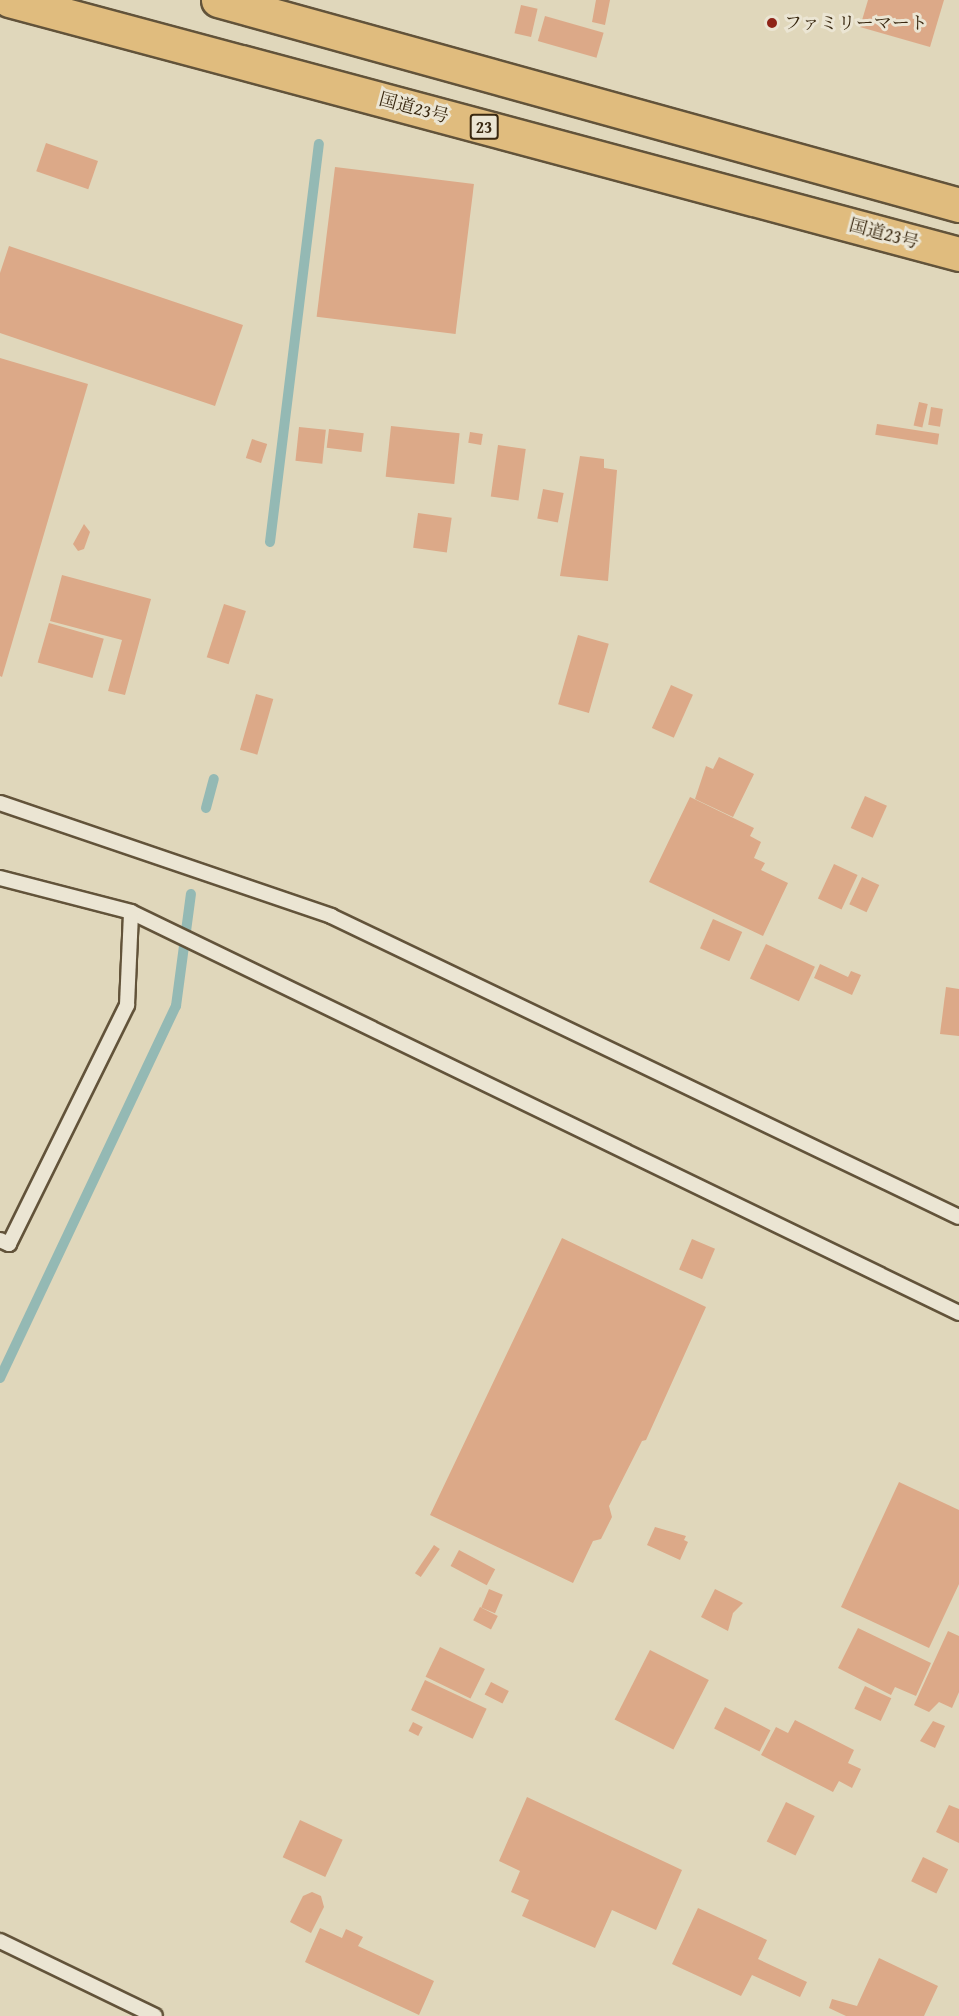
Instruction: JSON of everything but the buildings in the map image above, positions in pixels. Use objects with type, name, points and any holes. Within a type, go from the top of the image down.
[{"type":"highway","name":"国道23号","points":[[9,0],[958,253]]},
{"type":"highway","points":[[218,0],[959,205]]},
{"type":"lane","points":[[0,802],[332,916],[959,1217]]},
{"type":"lane","points":[[0,878],[130,912],[959,1313]]},
{"type":"lane","points":[[0,1240],[9,1244],[128,1005],[130,912]]},
{"type":"lane","points":[[0,1941],[155,2016]]},
{"type":"waterway","points":[[270,542],[319,144]]},
{"type":"waterway","points":[[206,808],[214,779]]},
{"type":"waterway","points":[[0,1378],[176,1006],[191,894]]},
{"type":"place","name":"ファミリーマート","points":[[772,23]]}]
